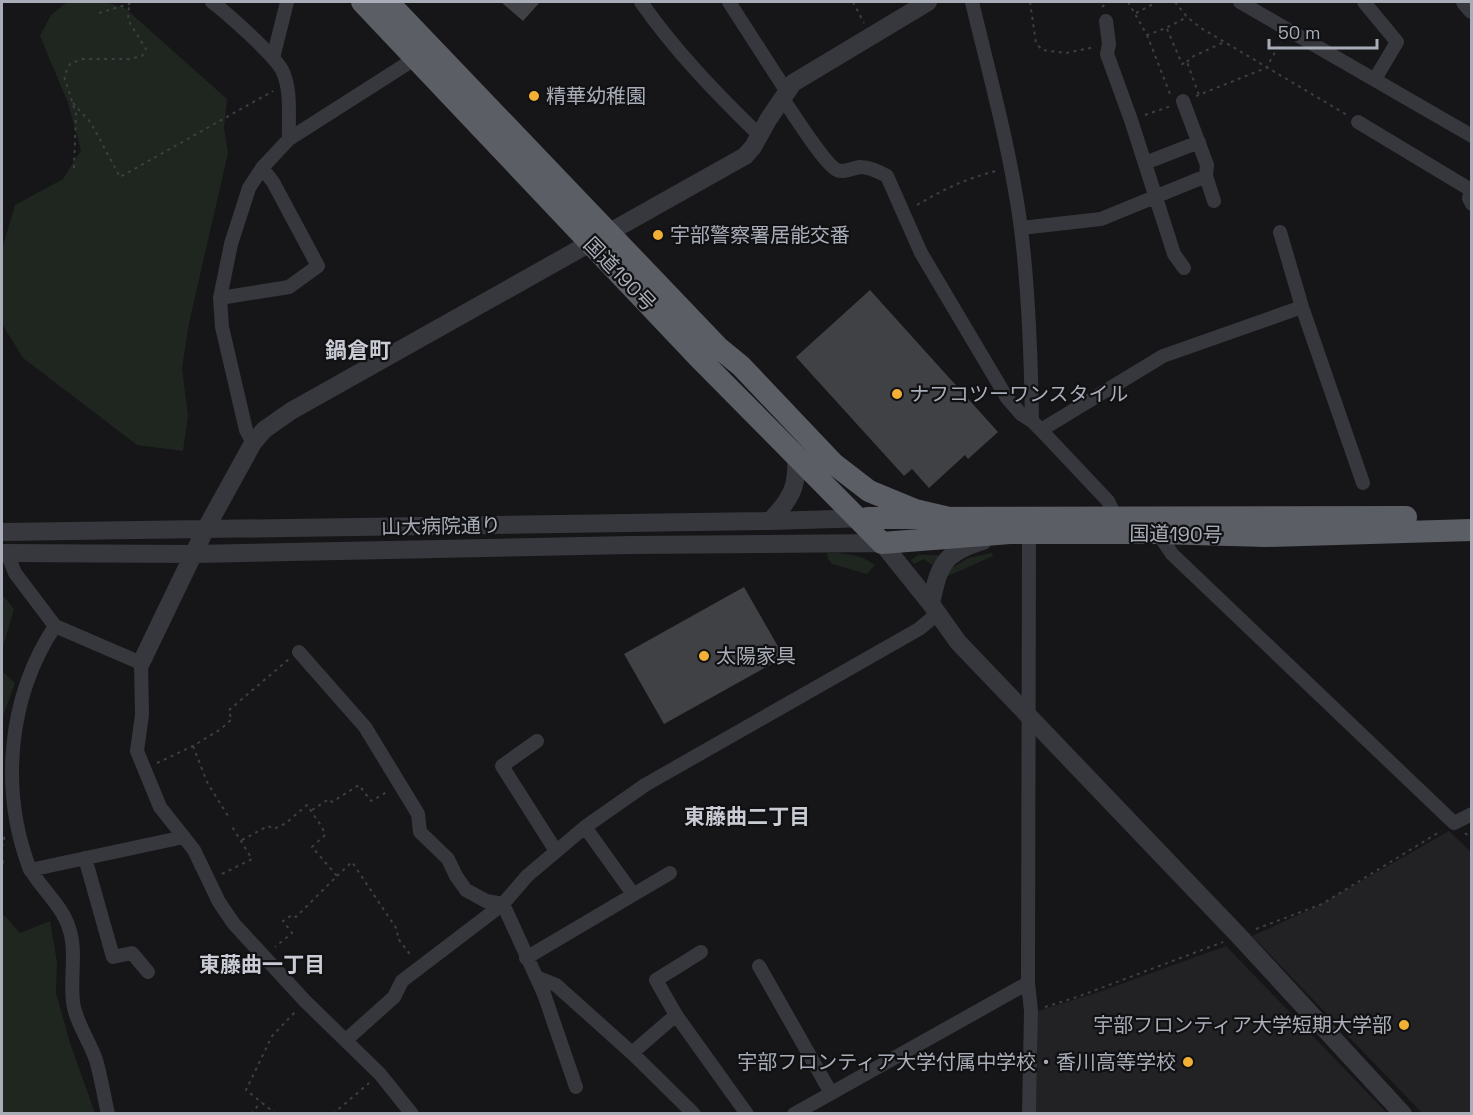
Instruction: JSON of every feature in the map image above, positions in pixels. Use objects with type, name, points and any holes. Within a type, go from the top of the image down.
[{"type":"highway","name":"国道190号","points":[[362,2],[599,238],[741,366],[852,480],[897,504],[945,517]]},
{"type":"highway","name":"国道190号","points":[[388,2],[795,457],[861,518],[882,543],[1020,533],[1266,536],[1472,530]]},
{"type":"highway","name":"国道190号","points":[[719,348],[734,372],[849,496],[861,518]]},
{"type":"highway","name":"国道190号","points":[[861,518],[1472,516]]},
{"type":"street","points":[[212,2],[282,69],[288,97],[289,139]]},
{"type":"street","points":[[273,58],[287,2]]},
{"type":"street","points":[[640,2],[670,41],[713,90],[760,136]]},
{"type":"street","points":[[729,2],[784,95],[827,161],[836,170],[844,171],[862,167],[887,176],[921,254],[1007,398],[1021,414],[1037,425],[1108,501],[1115,516]]},
{"type":"street","points":[[412,1113],[380,1074],[305,1001],[234,924],[219,902],[194,850],[160,807],[136,751],[142,715],[141,663],[206,530],[253,443],[264,430],[291,411],[745,156],[793,84],[928,2]]},
{"type":"street","points":[[972,2],[1002,120],[1021,228],[1037,425]]},
{"type":"street","points":[[1240,2],[1472,136]]},
{"type":"street","points":[[1364,2],[1397,42],[1375,79]]},
{"type":"street","points":[[1465,2],[1472,10]]},
{"type":"street","points":[[1106,21],[1109,44],[1107,54],[1174,254],[1184,268]]},
{"type":"street","points":[[253,443],[246,430],[222,327],[220,298],[231,244],[249,188],[262,168],[289,139],[416,58]]},
{"type":"street","points":[[1179,103],[1199,142],[1207,165],[1206,176],[1214,201]]},
{"type":"street","points":[[1358,122],[1471,190],[1469,198],[1472,204]]},
{"type":"street","points":[[1144,163],[1199,142]]},
{"type":"street","points":[[220,298],[289,287],[318,266],[273,183],[262,168]]},
{"type":"street","points":[[1021,228],[1101,219],[1206,176]]},
{"type":"street","points":[[1280,232],[1302,307],[1363,483]]},
{"type":"street","points":[[1037,425],[1163,356],[1302,307]]},
{"type":"street","points":[[771,521],[786,505],[794,489],[797,473],[795,457]]},
{"type":"street","name":"山大病院通り","points":[[2,532],[861,518]]},
{"type":"street","points":[[346,1040],[394,997],[402,981],[502,904],[527,876],[585,827],[645,785],[919,629],[934,609],[936,578],[943,563],[952,554],[963,547],[1020,533],[1030,716],[1029,1113]]},
{"type":"street","points":[[1158,533],[1172,554],[1454,823],[1472,814]]},
{"type":"street","points":[[882,543],[958,642],[1239,936],[1403,1113]]},
{"type":"street","name":"山大病院通り","points":[[4,553],[194,554],[619,545],[882,543]]},
{"type":"street","points":[[4,553],[15,573],[55,626],[141,663]]},
{"type":"street","points":[[55,626],[43,645],[20,698],[9,735],[6,768],[11,825],[30,870],[69,927],[72,947],[73,1003],[96,1061],[108,1113]]},
{"type":"street","points":[[298,652],[365,727],[418,814],[420,832],[448,859],[466,890],[486,901],[502,904]]},
{"type":"street","points":[[537,742],[502,766],[556,851]]},
{"type":"street","points":[[585,827],[633,894]]},
{"type":"street","points":[[30,870],[184,837]]},
{"type":"street","points":[[85,858],[113,957],[132,953],[148,972]]},
{"type":"street","points":[[526,958],[670,873]]},
{"type":"street","points":[[502,904],[544,994],[576,1087]]},
{"type":"street","points":[[701,952],[656,980],[676,1015],[747,1113]]},
{"type":"street","points":[[759,966],[831,1093]]},
{"type":"street","points":[[536,978],[556,985],[632,1053],[694,1113]]},
{"type":"street","points":[[794,1113],[1028,983]]},
{"type":"street","points":[[632,1053],[676,1015]]},
{"type":"path","points":[[853,2],[871,36]]},
{"type":"path","points":[[1030,2],[1036,43],[1042,50],[1066,53],[1109,44]]},
{"type":"path","points":[[1128,2],[1147,35],[1179,103]]},
{"type":"path","points":[[1136,14],[1157,2]]},
{"type":"path","points":[[1175,2],[1187,17],[1224,42],[1358,122]]},
{"type":"path","points":[[74,168],[76,114],[64,76],[66,69],[75,61],[82,59],[129,59],[142,56],[146,49],[128,20],[130,3],[99,13]]},
{"type":"path","points":[[1147,35],[1187,17]]},
{"type":"path","points":[[1166,28],[1182,64],[1224,42]]},
{"type":"path","points":[[1131,120],[1266,68],[1288,29]]},
{"type":"path","points":[[1187,62],[1199,95]]},
{"type":"path","points":[[73,104],[92,123],[120,177],[219,119],[286,84]]},
{"type":"path","points":[[902,214],[968,178],[1010,167]]},
{"type":"path","points":[[143,769],[194,746],[221,729],[232,719],[228,711],[298,652]]},
{"type":"path","points":[[194,746],[207,782],[228,816]]},
{"type":"path","points":[[312,810],[329,799],[332,802],[359,785],[371,801],[400,784]]},
{"type":"path","points":[[242,840],[268,826],[274,829],[281,823],[286,823],[307,805],[325,835],[312,847],[337,876]]},
{"type":"path","points":[[1031,1011],[1077,997],[1322,904],[1454,823]]},
{"type":"path","points":[[208,881],[252,859],[231,825]]},
{"type":"path","points":[[2,853],[2,867]]},
{"type":"path","points":[[264,957],[291,933],[283,921],[292,915],[296,917],[352,862],[398,931],[397,937],[419,967]]},
{"type":"path","points":[[276,1113],[246,1090],[272,1036],[305,1001]]},
{"type":"path","points":[[333,1113],[380,1074]]},
{"type":"path","points":[[252,1113],[261,1102]]},
{"type":"shaded area","points":[[67,2],[106,2],[125,8],[227,99],[224,128],[228,153],[189,323],[182,368],[188,416],[183,451],[137,445],[23,358],[2,324],[2,249],[15,205],[63,179],[81,150],[68,103],[40,36],[51,15]]},
{"type":"shaded area","points":[[827,553],[864,558],[875,565],[867,574],[832,564]]},
{"type":"shaded area","points":[[992,553],[993,556],[948,576],[944,573],[968,558]]},
{"type":"shaded area","points":[[918,555],[938,555],[939,557],[932,565],[924,559],[914,564],[911,560]]},
{"type":"shaded area","points":[[2,594],[14,609],[2,650]]},
{"type":"shaded area","points":[[2,671],[15,683],[2,719]]},
{"type":"shaded area","name":"宇部フロンティア大学短期大学部","points":[[1449,831],[1471,852],[1471,1113],[1422,1113],[1252,936],[1318,906]]},
{"type":"shaded area","points":[[2,913],[20,933],[50,921],[57,962],[56,993],[70,1043],[95,1113],[2,1113]]},
{"type":"shaded area","name":"宇部フロンティア大学付属中学校・香川高等学校","points":[[1226,946],[1387,1113],[1036,1113],[1038,1011],[1099,992]]},
{"type":"building","points":[[501,2],[540,2],[523,21]]},
{"type":"building","name":"ナフコツーワンスタイル","points":[[870,290],[998,432],[968,459],[965,455],[929,488],[912,469],[904,476],[796,357]]},
{"type":"building","name":"太陽家具","points":[[744,587],[784,657],[664,724],[624,654]]},
{"type":"place","name":"精華幼稚園","points":[[534,96]]},
{"type":"place","name":"宇部警察署居能交番","points":[[658,235]]},
{"type":"place","name":"ナフコツーワンスタイル","points":[[897,394]]},
{"type":"place","name":"太陽家具","points":[[704,656]]},
{"type":"place","name":"宇部フロンティア大学短期大学部","points":[[1404,1025]]},
{"type":"place","name":"宇部フロンティア大学付属中学校・香川高等学校","points":[[1188,1062]]},
{"type":"district","name":"鍋倉町","points":[[358,350]]},
{"type":"district","name":"東藤曲二丁目","points":[[747,816]]},
{"type":"district","name":"東藤曲一丁目","points":[[262,964]]}]
